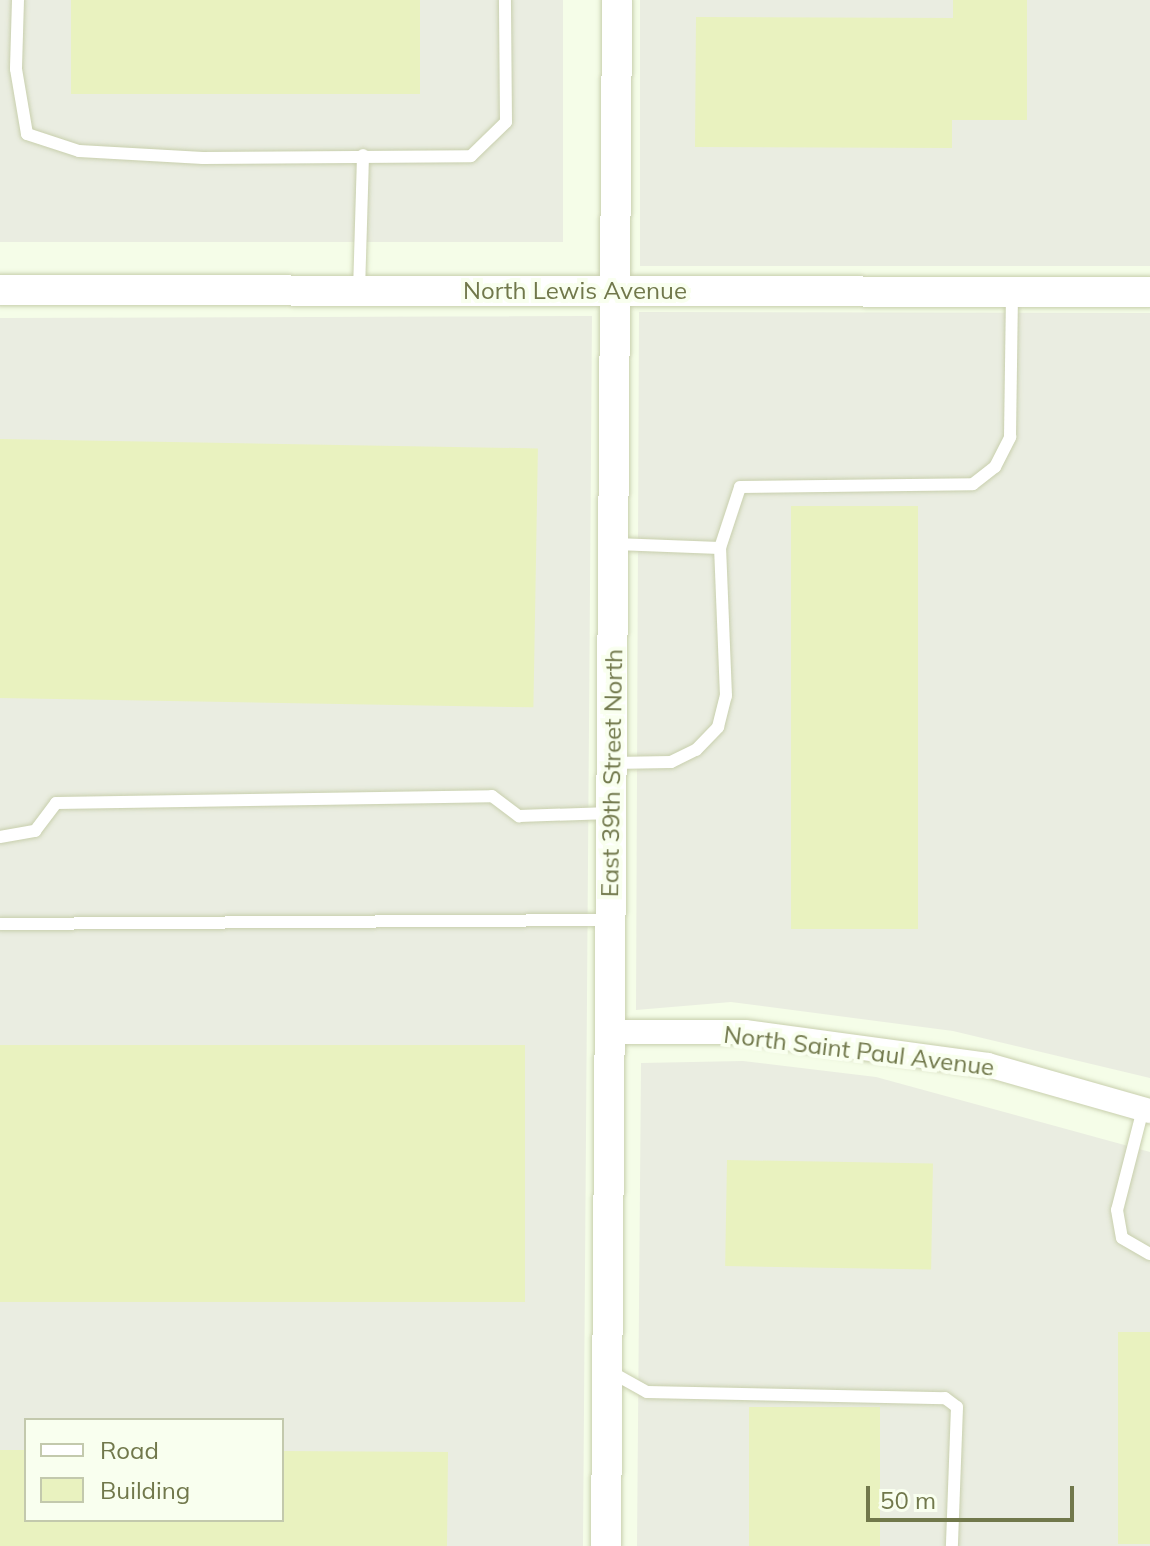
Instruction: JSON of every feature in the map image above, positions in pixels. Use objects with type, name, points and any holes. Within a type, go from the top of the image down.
[{"type":"street","name":"East 39th Street North","points":[[606,1546],[617,0]]},
{"type":"street","name":"North Lewis Avenue","points":[[0,290],[1150,292]]},
{"type":"street","name":"North Saint Paul Avenue","points":[[610,1032],[745,1032],[988,1065],[1146,1110]]},
{"type":"lane","points":[[18,0],[16,69],[27,134],[79,151],[471,156],[506,122],[505,0]]},
{"type":"lane","points":[[359,291],[363,155]]},
{"type":"lane","points":[[612,763],[671,762],[696,750],[718,727],[726,696],[720,548],[740,487],[973,484],[995,467],[1010,437],[1012,292]]},
{"type":"lane","points":[[614,544],[720,548]]},
{"type":"lane","points":[[0,837],[35,831],[56,803],[492,796],[519,816],[611,813]]},
{"type":"lane","points":[[0,924],[610,920]]},
{"type":"lane","points":[[1146,1110],[1117,1210],[1122,1238],[1150,1254]]},
{"type":"lane","points":[[606,1367],[647,1392],[945,1398],[957,1407],[952,1546]]},
{"type":"shaded area","points":[[0,0],[563,0],[563,242],[0,242]]},
{"type":"shaded area","points":[[640,0],[1150,0],[1150,266],[640,266]]},
{"type":"shaded area","points":[[639,312],[1150,313],[1150,1078],[953,1031],[731,1002],[636,1010]]},
{"type":"shaded area","points":[[592,316],[583,1546],[0,1546],[0,318]]},
{"type":"shaded area","points":[[743,1061],[876,1077],[1150,1152],[1150,1546],[637,1546],[641,1063]]},
{"type":"building","points":[[71,0],[420,0],[420,94],[71,94]]},
{"type":"building","points":[[953,0],[1027,0],[1027,120],[952,120],[952,148],[695,147],[696,17],[953,18]]},
{"type":"building","points":[[0,439],[538,448],[533,707],[0,698]]},
{"type":"building","points":[[791,506],[918,506],[918,929],[791,929]]},
{"type":"building","points":[[0,1045],[525,1045],[525,1302],[0,1302]]},
{"type":"building","points":[[727,1160],[933,1164],[931,1270],[725,1266]]},
{"type":"building","points":[[1118,1332],[1150,1332],[1150,1544],[1118,1544]]},
{"type":"building","points":[[749,1407],[880,1407],[880,1546],[749,1546]]},
{"type":"building","points":[[0,1450],[24,1450],[24,1522],[284,1522],[284,1451],[448,1452],[447,1546],[0,1546]]}]
